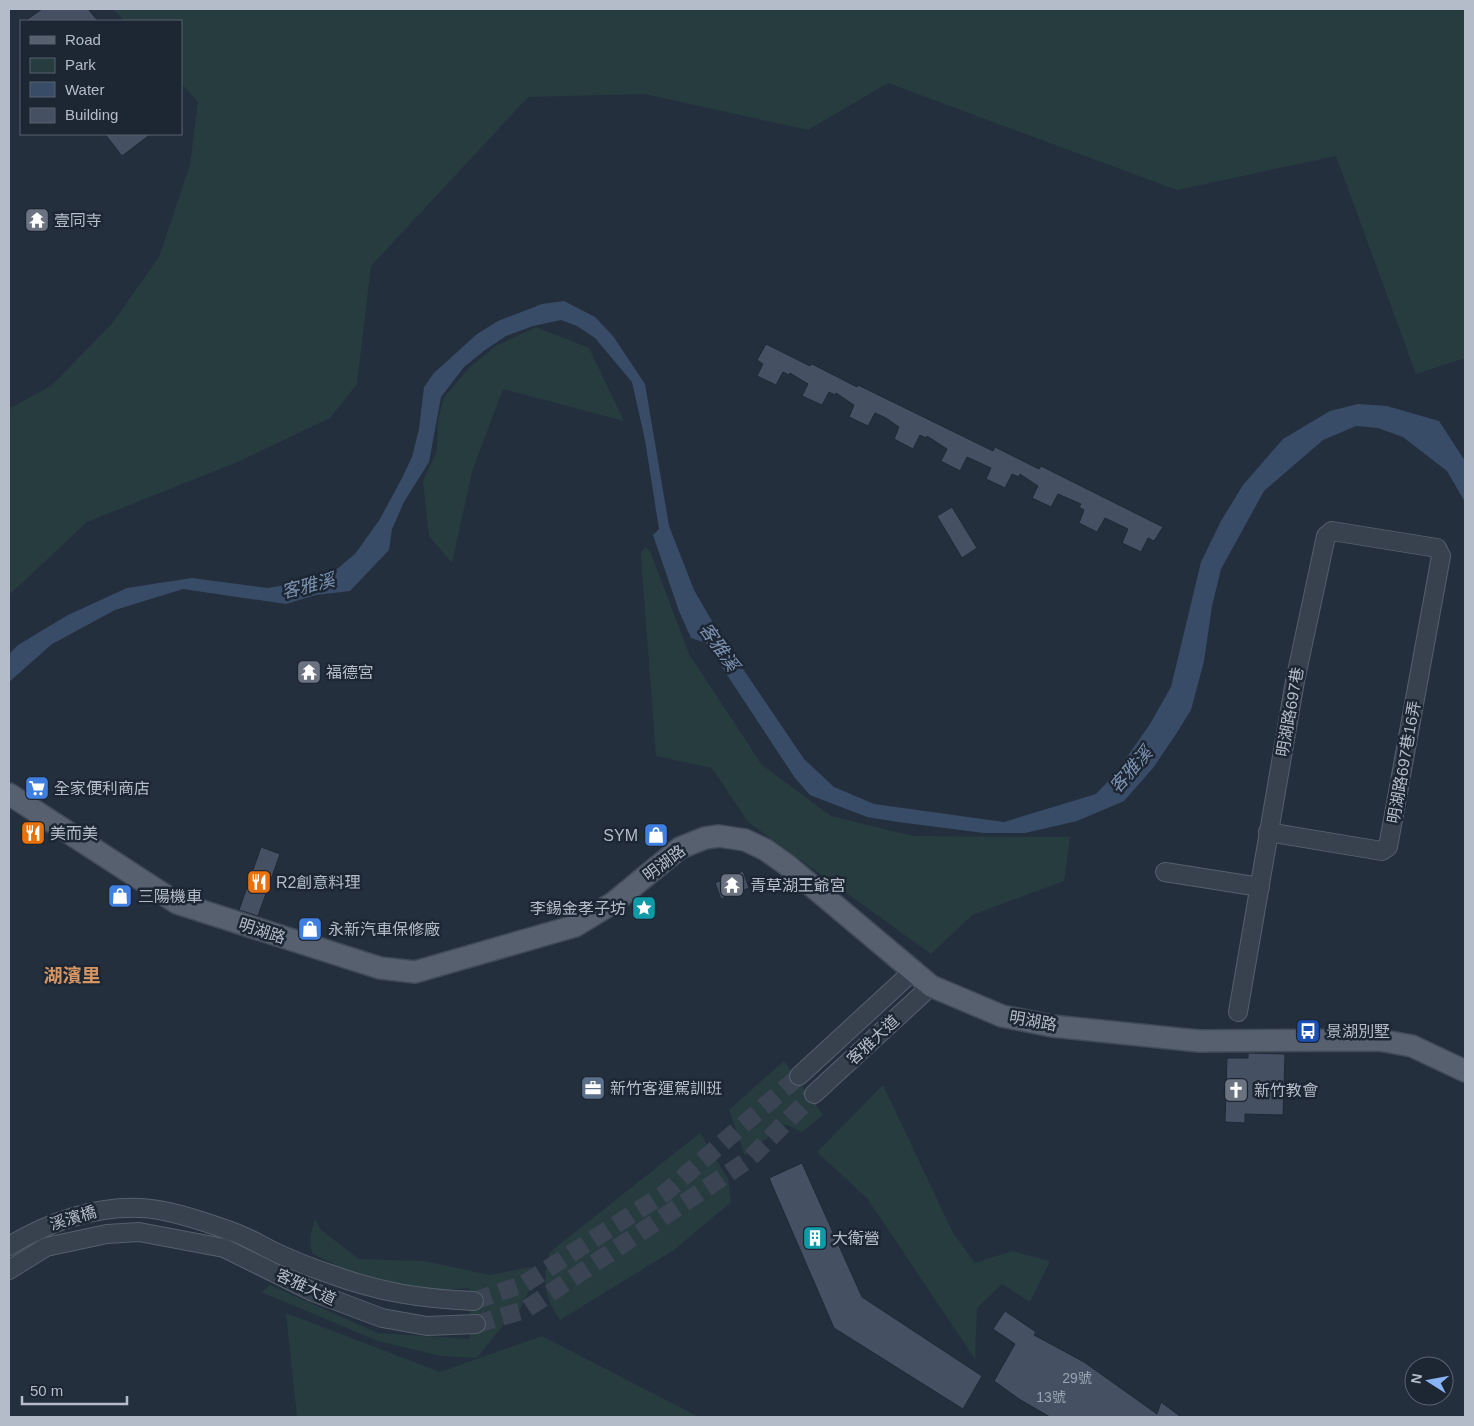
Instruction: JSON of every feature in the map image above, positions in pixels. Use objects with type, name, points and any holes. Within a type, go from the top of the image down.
[{"type":"main road","name":"明湖路","points":[[9,794],[177,903],[380,968],[415,972],[575,926],[613,903],[680,848],[705,838],[719,836],[745,840],[766,850],[931,986],[1002,1016],[1052,1026],[1199,1041],[1379,1040],[1412,1046],[1465,1071]]},
{"type":"street","name":"明湖路697巷","points":[[1238,1012],[1295,681],[1326,536],[1332,531],[1437,548],[1441,556]]},
{"type":"street","name":"明湖路697巷16弄","points":[[1268,832],[1382,851],[1388,847],[1441,556]]},
{"type":"street","points":[[1165,872],[1260,887]]},
{"type":"street","name":"客雅大道","points":[[799,1076],[912,972]]},
{"type":"street","name":"客雅大道","points":[[814,1094],[931,986]]},
{"type":"street","name":"客雅大道","points":[[142,1208],[166,1212],[234,1232],[278,1254],[329,1274],[388,1293],[431,1300],[474,1301]]},
{"type":"street","name":"溪濱橋","points":[[9,1246],[35,1230],[104,1209],[142,1208]]},
{"type":"street","name":"客雅大道","points":[[139,1232],[224,1248],[313,1292],[382,1318],[427,1326],[476,1324]]},
{"type":"street","name":"溪濱橋","points":[[9,1270],[46,1247],[107,1234],[139,1232]]},
{"type":"green space","points":[[113,9],[1465,9],[1465,358],[1416,374],[1336,156],[1177,190],[888,83],[808,130],[645,94],[528,97],[371,266],[357,384],[330,418],[240,461],[87,522],[9,595],[9,409],[52,385],[111,325],[159,257],[190,165],[198,102],[182,84],[182,20],[124,20]]},
{"type":"green space","points":[[536,327],[589,348],[624,421],[503,389],[472,472],[452,563],[429,536],[423,481],[437,451],[438,420],[444,397],[470,367],[496,346]]},
{"type":"green space","points":[[646,547],[650,551],[689,654],[762,765],[831,816],[913,836],[1070,837],[1064,881],[972,915],[931,954],[748,822],[712,768],[656,756],[641,557],[642,551]]},
{"type":"green space","points":[[784,1061],[823,1115],[802,1132],[785,1124],[745,1156],[729,1110]]},
{"type":"green space","points":[[883,1085],[953,1233],[975,1263],[1012,1251],[1050,1261],[1030,1302],[1002,1284],[977,1308],[975,1359],[867,1198],[817,1152]]},
{"type":"green space","points":[[700,1133],[728,1179],[731,1202],[674,1250],[560,1320],[547,1295],[545,1280],[549,1253]]},
{"type":"green space","points":[[315,1219],[321,1230],[359,1259],[424,1261],[490,1275],[531,1267],[531,1285],[520,1310],[504,1324],[477,1358],[441,1356],[378,1341],[261,1292],[270,1285],[378,1333],[470,1339],[469,1288],[417,1292],[356,1275],[313,1254],[311,1236]]},
{"type":"green space","points":[[286,1313],[440,1372],[542,1336],[699,1417],[297,1417]]},
{"type":"water","name":"客雅溪","points":[[564,301],[595,317],[613,336],[645,384],[669,526],[694,590],[720,635],[804,759],[834,787],[874,804],[1004,822],[1096,794],[1115,774],[1150,724],[1171,687],[1201,562],[1221,521],[1243,485],[1283,439],[1330,411],[1358,404],[1387,406],[1439,421],[1465,461],[1465,502],[1447,471],[1403,437],[1378,428],[1356,426],[1323,440],[1264,491],[1221,569],[1212,606],[1204,661],[1191,710],[1153,768],[1124,801],[1077,821],[1025,833],[984,833],[867,817],[810,795],[795,778],[706,643],[691,638],[679,611],[653,535],[659,529],[645,440],[632,382],[595,338],[577,326],[561,320],[533,326],[506,336],[464,367],[441,397],[429,462],[404,502],[392,529],[389,550],[350,591],[316,595],[286,604],[183,589],[115,610],[52,644],[9,682],[9,654],[18,645],[68,615],[127,588],[192,578],[267,588],[325,579],[355,554],[380,519],[403,476],[412,457],[419,429],[424,387],[434,373],[477,334],[498,321],[542,304]]},
{"type":"building","points":[[42,9],[88,9],[97,20],[26,20]]},
{"type":"building","points":[[106,135],[150,135],[122,156]]},
{"type":"building","points":[[766,344],[810,366],[812,364],[857,387],[858,385],[993,451],[995,447],[1039,469],[1041,466],[1163,527],[1154,541],[1148,538],[1141,552],[1122,543],[1128,529],[1105,518],[1097,532],[1079,523],[1084,510],[1079,507],[1081,504],[1058,494],[1051,507],[1032,498],[1038,486],[1020,474],[1019,477],[1012,474],[1005,488],[986,479],[991,468],[967,457],[960,471],[941,461],[947,449],[927,436],[926,438],[920,435],[913,449],[894,439],[899,427],[886,418],[875,413],[868,426],[849,417],[854,405],[836,393],[835,395],[829,392],[822,405],[802,396],[808,384],[790,373],[789,375],[783,372],[776,385],[757,376],[763,364],[757,360]]},
{"type":"building","points":[[952,507],[977,548],[962,558],[937,516]]},
{"type":"building","name":"R2創意料理","points":[[261,847],[280,854],[258,916],[239,910]]},
{"type":"building","name":"青草湖王爺宮","points":[[743,871],[749,888],[721,899],[715,883]]},
{"type":"building","points":[[1248,1053],[1285,1054],[1283,1115],[1245,1114],[1245,1123],[1225,1122],[1227,1058],[1248,1058]]},
{"type":"building","name":"大衛營","points":[[802,1163],[862,1297],[982,1376],[963,1409],[834,1328],[769,1178]]},
{"type":"building","points":[[1005,1311],[1036,1332],[1034,1335],[1084,1362],[1157,1414],[1161,1402],[1181,1417],[1050,1417],[1019,1399],[994,1381],[1015,1344],[993,1329]]},
{"type":"tunnel","points":[[474,1301],[524,1284],[665,1193],[799,1076]]},
{"type":"tunnel","points":[[476,1324],[525,1310],[748,1160],[814,1094]]},
{"type":"place","name":"壹同寺","points":[[37,220]]},
{"type":"place","name":"福德宮","points":[[309,672]]},
{"type":"place","name":"全家便利商店","points":[[37,788]]},
{"type":"place","name":"美而美","points":[[33,833]]},
{"type":"place","name":"SYM","points":[[656,835]]},
{"type":"place","name":"R2創意料理","points":[[259,882]]},
{"type":"place","name":"青草湖王爺宮","points":[[732,885]]},
{"type":"place","name":"三陽機車","points":[[120,896]]},
{"type":"place","name":"李錫金孝子坊","points":[[644,908]]},
{"type":"place","name":"永新汽車保修廠","points":[[310,929]]},
{"type":"place","name":"景湖別墅","points":[[1308,1031]]},
{"type":"place","name":"新竹客運駕訓班","points":[[593,1088]]},
{"type":"place","name":"新竹教會","points":[[1236,1090]]},
{"type":"place","name":"大衛營","points":[[815,1238]]},
{"type":"district","name":"湖濱里","points":[[72,975]]}]
